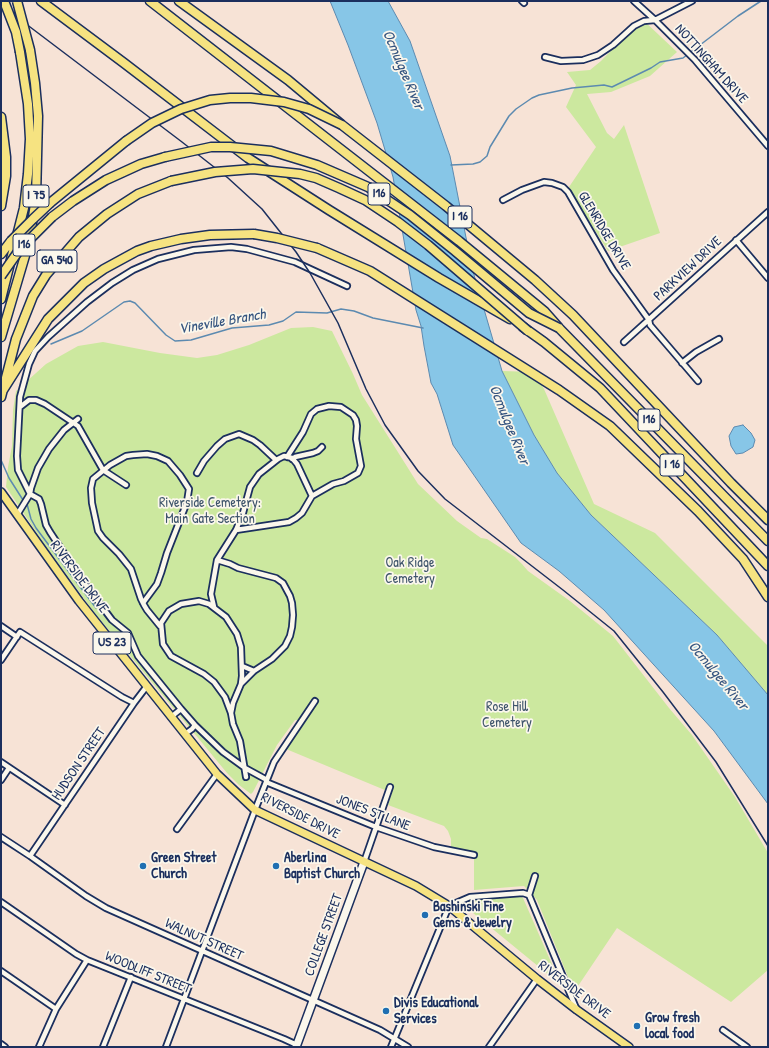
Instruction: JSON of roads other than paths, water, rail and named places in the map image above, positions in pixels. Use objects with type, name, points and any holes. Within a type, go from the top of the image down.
[{"type":"highway","name":"I 75","points":[[1,299],[24,208],[30,139],[28,104],[20,52],[16,32],[4,1]]},
{"type":"highway","name":"I 75","points":[[1,337],[29,242],[36,198],[38,116],[35,83],[30,50],[17,1]]},
{"type":"highway","name":"I 16","points":[[41,1],[248,158],[354,225],[500,312],[528,331],[600,388],[768,566]]},
{"type":"highway","points":[[150,1],[179,25],[459,240],[544,311],[559,328]]},
{"type":"highway","points":[[179,1],[288,80],[319,104],[342,125]]},
{"type":"highway","points":[[1,254],[11,241],[50,203],[126,141],[152,122],[176,111],[200,102],[230,98],[251,98],[284,102],[309,109],[342,125]]},
{"type":"highway","points":[[1,117],[6,157],[6,176],[1,206]]},
{"type":"highway","name":"I 16","points":[[342,125],[446,206],[535,280],[573,315],[757,510],[768,528]]},
{"type":"highway","name":"I16","points":[[1,276],[20,250],[52,217],[84,193],[106,180],[141,164],[211,147],[230,147],[271,151],[317,165],[368,187],[410,215],[529,313],[559,328],[768,541]]},
{"type":"highway","name":"GA 540","points":[[2,394],[16,339],[33,296],[46,275],[79,237],[107,214],[138,194],[171,181],[215,172],[253,169],[300,174],[316,178],[365,200],[398,222],[428,245],[528,331]]},
{"type":"highway","name":"I 16","points":[[2,394],[48,319],[84,283],[104,269],[137,251],[181,239],[210,235],[254,234],[317,248],[370,271],[559,390],[610,426],[744,559],[768,597]]},
{"type":"highway","points":[[757,510],[768,520]]},
{"type":"main road","name":"RIVERSIDE DRIVE","points":[[1,492],[79,601],[171,717],[217,774],[255,810],[416,886],[449,906],[537,979],[629,1047]]},
{"type":"street","name":"NOTTINGHAM DRIVE","points":[[634,1],[691,56],[768,146]]},
{"type":"street","points":[[544,57],[561,61],[583,60],[598,55],[613,45],[634,26],[644,21],[655,20],[692,1]]},
{"type":"street","name":"GLENRIDGE DRIVE","points":[[503,200],[522,190],[544,182],[552,182],[563,187],[568,192],[614,270],[649,320],[650,325],[698,381]]},
{"type":"street","name":"PARKVIEW DRIVE","points":[[624,342],[768,212]]},
{"type":"street","points":[[736,240],[768,278]]},
{"type":"street","name":"JONES ST LANE","points":[[347,286],[295,262],[240,248],[211,248],[176,253],[133,270],[112,283],[87,302],[48,337],[36,351],[29,364],[20,397],[18,470],[30,494],[39,499],[46,525],[79,576],[112,620],[128,633],[138,656],[181,709],[223,752],[245,768],[267,781],[376,827],[434,847],[474,855]]},
{"type":"street","points":[[682,363],[696,352],[719,339]]},
{"type":"street","points":[[20,407],[29,400],[36,400],[45,404],[78,426],[103,470],[126,485]]},
{"type":"street","points":[[236,530],[289,522],[302,513],[312,496],[333,484],[352,477],[358,472],[361,466],[356,439],[356,420],[348,410],[341,407],[329,406],[317,409],[311,414],[303,432],[287,457]]},
{"type":"street","points":[[17,515],[30,494],[42,459],[64,430],[78,419]]},
{"type":"street","points":[[197,472],[217,446],[225,439],[239,434],[253,440],[276,460]]},
{"type":"street","points":[[292,459],[318,451],[322,447]]},
{"type":"street","points":[[143,603],[156,584],[161,573],[166,553],[187,502],[189,489],[182,476],[173,465],[163,458],[141,454],[126,456],[103,470],[93,479],[90,488],[96,525],[103,538],[132,569],[137,589],[143,603],[160,626],[163,644],[171,656],[204,674],[214,682],[225,697],[232,713]]},
{"type":"street","points":[[214,607],[211,595],[213,574],[217,560],[236,530],[243,513],[250,487],[259,474],[281,457],[292,459],[312,496]]},
{"type":"street","points":[[217,560],[238,568],[276,578],[283,583],[290,596],[293,615],[290,636],[285,646],[278,654],[254,671],[241,684],[235,697],[232,713],[233,724],[240,741],[246,777]]},
{"type":"street","points":[[202,602],[207,600],[211,595]]},
{"type":"street","points":[[160,626],[169,611],[181,604],[202,602],[214,607],[226,617],[237,634],[241,647],[241,684]]},
{"type":"street","points":[[1,626],[17,637]]},
{"type":"street","points":[[1,660],[20,632],[98,682],[134,703]]},
{"type":"street","points":[[242,666],[254,671]]},
{"type":"street","name":"HUDSON STREET","points":[[30,856],[147,686]]},
{"type":"street","points":[[225,697],[235,697]]},
{"type":"street","points":[[166,1047],[274,762],[315,701]]},
{"type":"street","points":[[171,717],[181,709]]},
{"type":"street","points":[[185,734],[195,724]]},
{"type":"street","points":[[1,762],[65,805]]},
{"type":"street","points":[[1,780],[9,768]]},
{"type":"street","points":[[177,829],[217,774]]},
{"type":"street","name":"COLLEGE STREET","points":[[296,1046],[314,1000],[390,787]]},
{"type":"street","name":"WALNUT STREET","points":[[1,837],[86,896],[106,908],[314,1000],[394,1037],[408,1047]]},
{"type":"street","points":[[535,876],[529,895],[577,1010]]},
{"type":"street","points":[[391,1047],[449,906],[470,897],[524,893],[529,895]]},
{"type":"street","name":"WOODLIFF STREET","points":[[1,902],[87,960],[284,1039],[296,1046]]},
{"type":"street","points":[[39,1047],[56,1010],[87,960]]},
{"type":"street","points":[[1,971],[56,1010]]},
{"type":"street","points":[[103,1047],[131,977]]},
{"type":"street","points":[[489,1047],[537,979]]},
{"type":"street","points":[[723,1030],[747,1047]]},
{"type":"street","points":[[1,1044],[5,1047]]},
{"type":"water","name":"Ocmulgee River","points":[[330,1],[388,1],[410,41],[450,156],[472,268],[502,371],[534,435],[557,473],[591,515],[717,635],[768,695],[768,804],[714,731],[604,610],[559,571],[521,543],[453,445],[437,394],[431,383],[421,326],[416,310],[393,177],[377,123]]},
{"type":"water","points":[[743,425],[751,433],[755,440],[753,447],[743,453],[736,454],[731,446],[729,436],[734,427]]},
{"type":"waterway","points":[[451,165],[473,164],[480,162],[487,156],[490,147],[509,116],[532,98],[539,95],[572,88],[604,85],[612,87],[660,62],[683,58],[738,16],[761,1]]},
{"type":"waterway","name":"Vineville Branch","points":[[51,344],[82,331],[124,302],[130,301],[135,303],[166,335],[175,341],[191,340],[232,328],[269,325],[283,321],[296,312],[327,313],[341,309],[354,311],[373,318],[423,328]]},
{"type":"waterway","points":[[1,460],[9,478],[23,500]]},
{"type":"waterway","points":[[27,504],[31,519],[36,528],[96,608]]},
{"type":"railway","points":[[1,5],[182,142],[228,178],[262,209],[296,252],[310,273],[338,323],[366,389],[385,425],[418,471],[445,499],[614,631],[716,762],[768,846]]},
{"type":"place","name":"Green Street Church","points":[[143,866]]},
{"type":"place","name":"Aberlina Baptist Church","points":[[276,866]]},
{"type":"place","name":"Bashinski Fine Gems & Jewelry","points":[[425,915]]},
{"type":"place","name":"Divis Educational Services","points":[[386,1011]]},
{"type":"place","name":"Grow fresh local food","points":[[637,1026]]},
{"type":"park label","name":"Riverside Cemetery: Main Gate Section","points":[[210,512]]},
{"type":"park label","name":"Oak Ridge Cemetery","points":[[410,572]]},
{"type":"park label","name":"Rose Hill Cemetery","points":[[507,716]]}]
